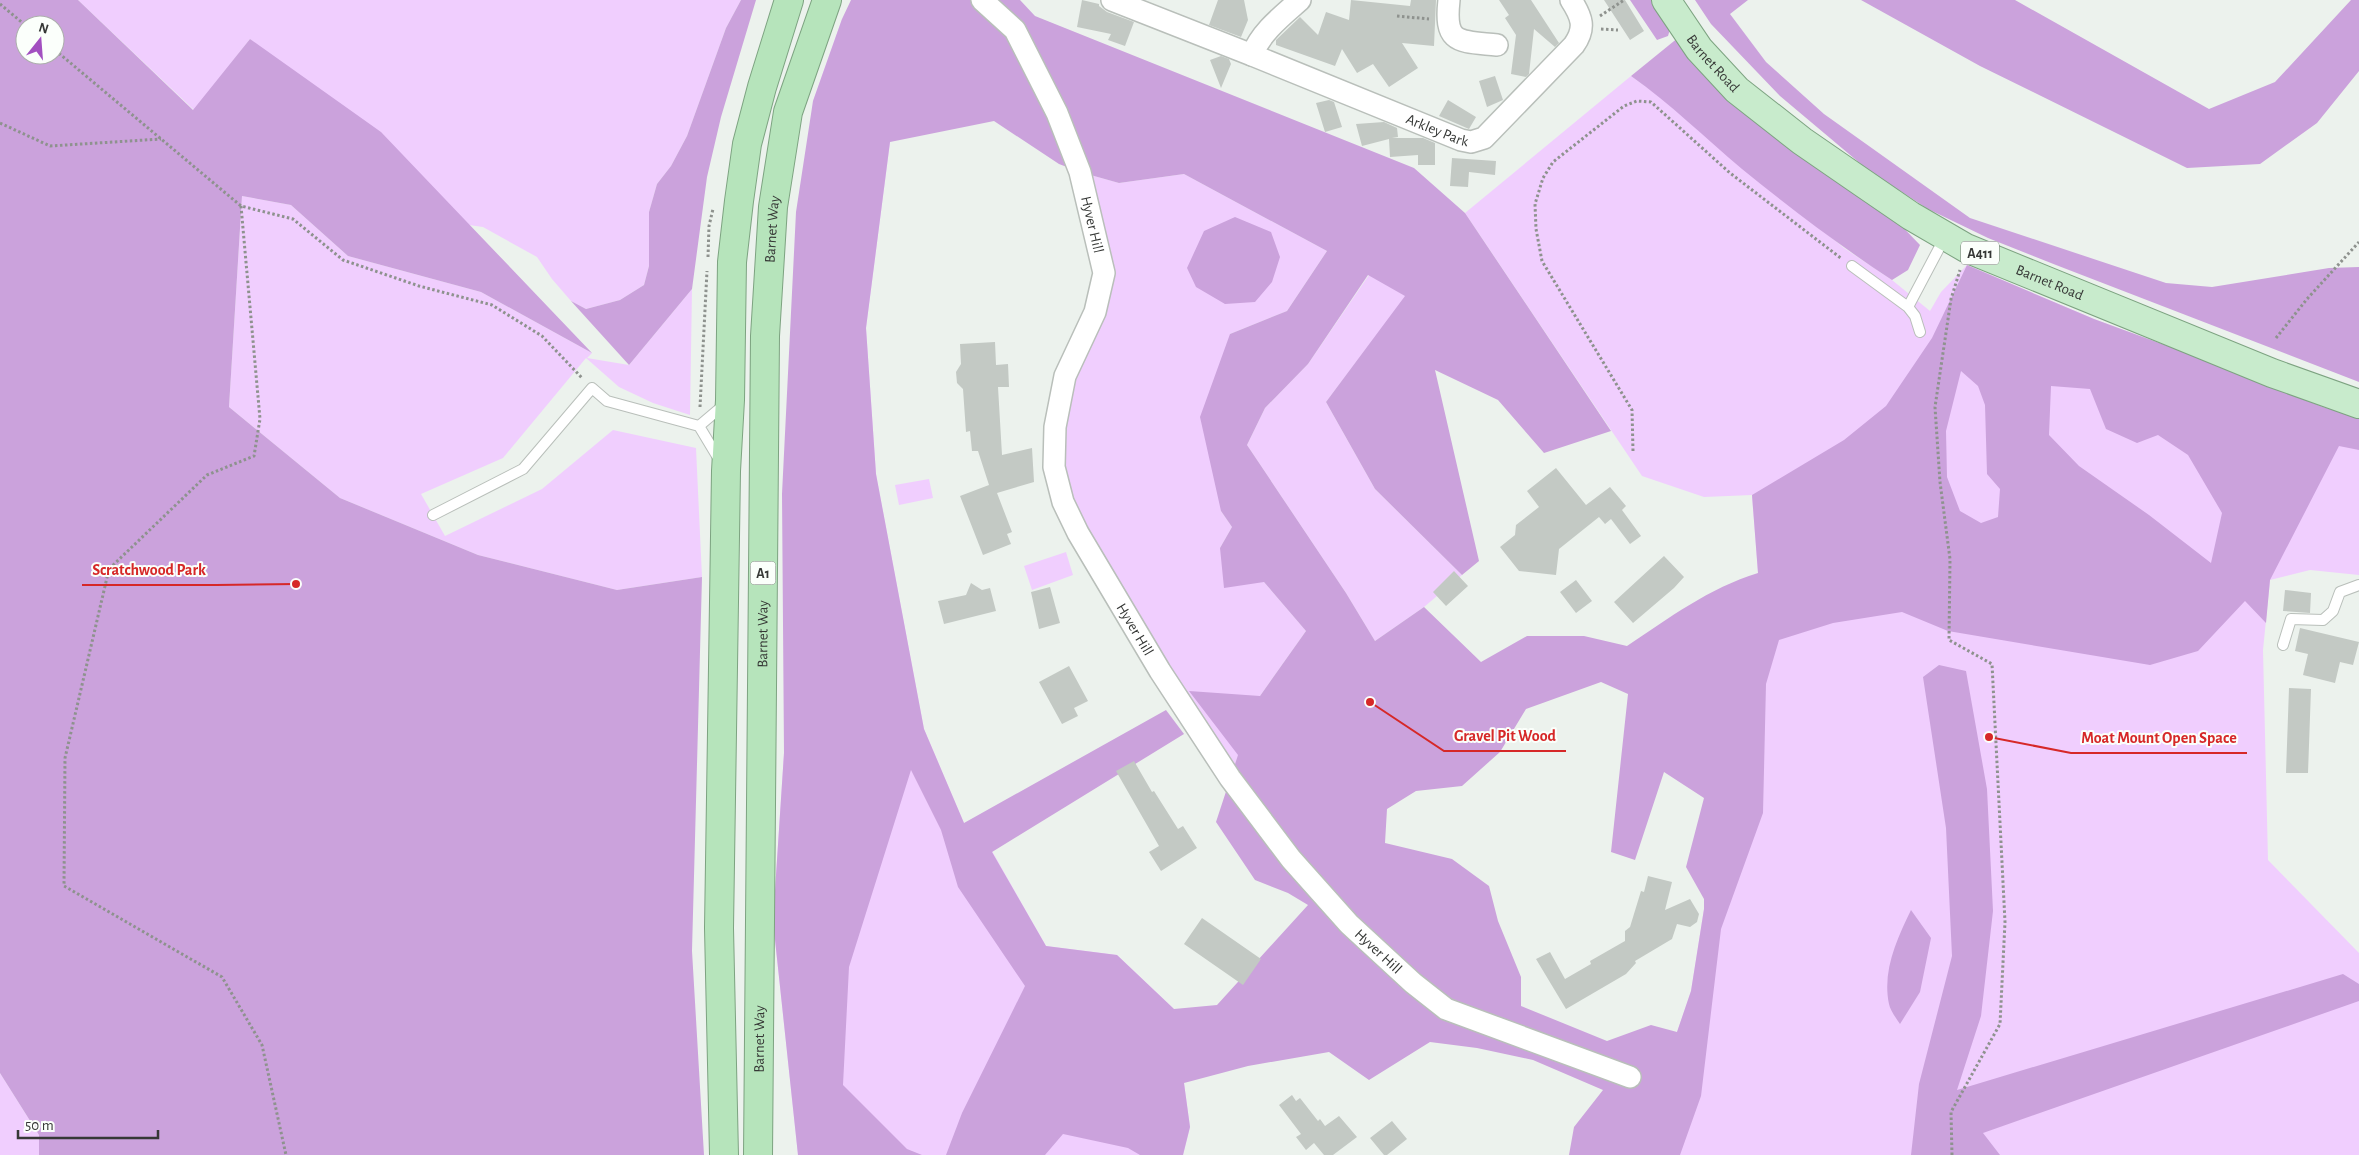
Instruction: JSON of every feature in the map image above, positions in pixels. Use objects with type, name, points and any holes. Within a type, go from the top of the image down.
[{"type":"highway","points":[[724,1155],[719,928],[726,471],[730,400],[732,262],[747,144],[762,86],[789,0]]},
{"type":"highway","name":"Barnet Way","points":[[758,1155],[765,336],[773,207],[788,112],[827,0]]},
{"type":"main road","name":"Barnet Road","points":[[1666,0],[1699,49],[1737,90],[1809,146],[1911,216],[1956,242],[2272,373],[2359,404]]},
{"type":"street","name":"Hyver Hill","points":[[982,0],[1015,30],[1057,113],[1080,172],[1104,273],[1095,312],[1065,376],[1055,427],[1054,467],[1063,502],[1078,533],[1160,670],[1230,778],[1291,858],[1349,924],[1413,983],[1446,1009],[1630,1077]]},
{"type":"street","name":"Arkley Park","points":[[1112,0],[1461,140],[1471,142],[1484,138],[1568,53],[1581,36],[1583,27]]},
{"type":"street","points":[[1449,0],[1446,21],[1451,33],[1460,41],[1497,45]]},
{"type":"street","points":[[1571,0],[1579,12],[1583,27]]},
{"type":"street","points":[[1252,55],[1256,43],[1293,2]]},
{"type":"lane","points":[[1908,307],[1923,282],[1956,242]]},
{"type":"lane","points":[[1852,266],[1908,307],[1915,316],[1920,332]]},
{"type":"lane","points":[[433,515],[524,469],[592,388],[606,401],[700,426],[726,471]]},
{"type":"lane","points":[[700,426],[730,400]]},
{"type":"lane","points":[[2283,645],[2291,619],[2323,620],[2333,611],[2340,592],[2359,585]]},
{"type":"path","points":[[1583,27],[1624,0]]},
{"type":"path","points":[[0,4],[15,17]]},
{"type":"path","points":[[1398,16],[1446,21]]},
{"type":"path","points":[[65,58],[241,206],[293,219],[343,260],[419,286],[492,305],[542,336],[592,388]]},
{"type":"path","points":[[1633,452],[1632,410],[1542,261],[1536,229],[1535,204],[1542,178],[1553,162],[1624,106],[1637,101],[1651,102],[1730,173],[1852,266]]},
{"type":"path","points":[[0,123],[50,146],[162,139]]},
{"type":"path","points":[[241,206],[260,420],[254,456],[207,475],[109,569],[65,758],[64,886],[222,977],[262,1045],[286,1155]]},
{"type":"path","points":[[1952,1155],[1951,1112],[2000,1024],[2004,922],[1992,664],[1949,640],[1950,559],[1940,482],[1935,407],[1951,299],[1956,242]]},
{"type":"path","points":[[2276,338],[2306,299],[2359,242]]},
{"type":"shaded area","points":[[0,0],[78,0],[193,110],[250,39],[381,132],[592,353],[481,292],[348,256],[291,205],[242,196],[229,407],[340,498],[478,555],[617,590],[702,577],[692,951],[704,1155],[39,1155],[39,1135],[0,1073]]},
{"type":"shaded area","points":[[78,0],[741,0],[726,28],[687,136],[671,166],[657,184],[649,212],[649,266],[644,285],[620,300],[586,309],[571,301],[552,279],[537,257],[483,227],[455,223],[250,39],[194,110]]},
{"type":"shaded area","points":[[741,0],[756,0],[721,117],[707,177],[692,289],[629,365],[571,301],[586,309],[620,300],[644,285],[649,266],[649,212],[657,184],[671,166],[687,136],[726,28]]},
{"type":"shaded area","points":[[851,0],[1020,0],[1035,16],[1414,168],[1465,213],[1611,431],[1544,453],[1498,400],[1435,370],[1479,561],[1462,575],[1375,489],[1326,402],[1405,296],[1368,275],[1308,364],[1265,408],[1247,445],[1346,593],[1375,641],[1424,607],[1481,662],[1527,636],[1584,636],[1627,646],[1706,595],[1758,573],[1752,495],[1844,440],[1886,406],[1932,338],[1967,265],[2094,319],[2192,355],[2323,407],[2359,418],[2359,450],[2339,446],[2270,580],[2266,623],[2245,601],[2198,651],[2150,665],[1948,631],[1902,612],[1833,623],[1779,640],[1766,684],[1763,813],[1721,929],[1701,1096],[1680,1155],[1569,1155],[1574,1127],[1603,1090],[1533,1060],[1477,1048],[1430,1042],[1369,1080],[1329,1052],[1248,1066],[1184,1083],[1190,1127],[1183,1155],[1140,1155],[1128,1148],[1063,1134],[1045,1155],[946,1155],[962,1113],[1025,986],[958,887],[941,830],[911,770],[849,967],[843,1085],[907,1149],[922,1155],[798,1155],[773,921],[784,753],[782,494],[796,212],[813,101],[842,19]],"holes":[[[994,121],[1059,164],[1119,183],[1184,174],[1327,251],[1287,311],[1230,334],[1200,417],[1221,511],[1232,527],[1220,548],[1224,588],[1264,582],[1306,631],[1260,696],[1189,691],[1238,755],[1216,822],[1255,880],[1288,893],[1308,905],[1217,1005],[1174,1009],[1117,955],[1046,946],[992,852],[1184,734],[1166,710],[964,823],[924,729],[876,474],[866,328],[890,142]],[[1961,371],[1978,386],[1985,405],[1987,474],[2000,489],[1998,517],[1981,523],[1960,511],[1947,477],[1946,431]],[[2051,386],[2090,389],[2106,429],[2137,443],[2158,435],[2188,455],[2222,513],[2211,563],[2149,515],[2079,466],[2049,435]],[[1601,682],[1628,694],[1611,852],[1635,860],[1664,772],[1704,798],[1686,867],[1704,899],[1704,909],[1691,991],[1677,1032],[1651,1025],[1607,1041],[1521,1006],[1521,977],[1498,921],[1489,886],[1452,859],[1385,843],[1387,809],[1416,791],[1462,786],[1500,752],[1526,709]]]},
{"type":"shaded area","points":[[1630,0],[1654,0],[1671,26],[1668,36],[1657,40]]},
{"type":"shaded area","points":[[1695,0],[1748,0],[1730,14],[1766,62],[1824,114],[1970,218],[2166,283],[2212,287],[2329,268],[2359,267],[2359,382],[1988,238],[1928,209],[1868,170],[1780,96],[1711,24]]},
{"type":"shaded area","points":[[1861,0],[2015,0],[2209,109],[2275,82],[2351,0],[2359,0],[2359,71],[2317,123],[2260,164],[2187,168],[1980,66]]},
{"type":"shaded area","points":[[842,19],[890,142],[866,328],[876,474],[924,729],[964,823],[992,851],[1046,946],[1117,955],[1174,1009],[1190,1127],[1183,1155],[798,1155],[773,921],[784,753],[813,101]]},
{"type":"shaded area","points":[[1679,37],[1892,216],[1920,245],[1908,270],[1892,280],[1853,254],[1760,184],[1674,110],[1631,76]]},
{"type":"shaded area","points":[[1631,76],[1655,93],[1844,248],[1892,280],[1930,311],[1941,292],[1967,265],[2094,319],[2323,407],[2359,418],[2359,575],[2310,570],[2270,580],[2263,650],[2268,860],[2359,953],[2359,1155],[1647,1155],[1671,1050],[1691,991],[1704,909],[1706,832],[1758,573],[1752,495],[1704,497],[1642,476],[1465,213]]},
{"type":"shaded area","points":[[1080,172],[1119,183],[1184,174],[1327,251],[1287,311],[1230,334],[1221,511],[1232,527],[1220,548],[1264,582],[1306,631],[1260,696],[1230,778],[1078,533],[1055,427],[1104,273]]},
{"type":"shaded area","points":[[242,196],[291,205],[348,256],[481,292],[592,353],[587,358],[629,365],[692,289],[690,415],[653,403],[619,387],[586,358],[503,458],[421,494],[445,536],[542,489],[613,430],[696,448],[702,577],[617,590],[478,555],[340,498],[229,407]]},
{"type":"shaded area","points":[[1235,217],[1271,232],[1280,257],[1272,282],[1255,302],[1225,304],[1196,287],[1187,268],[1204,231]]},
{"type":"shaded area","points":[[1369,275],[1406,296],[1326,402],[1375,489],[1462,575],[1424,607],[1375,641],[1346,593],[1247,445],[1265,408],[1308,364]]},
{"type":"shaded area","points":[[929,479],[933,498],[899,505],[895,485]]},
{"type":"shaded area","points":[[1066,552],[1073,575],[1032,590],[1024,566]]},
{"type":"shaded area","points":[[1939,665],[1966,671],[1987,789],[1993,911],[1981,1016],[1957,1090],[2343,974],[2359,984],[2359,1001],[1983,1133],[2000,1155],[1911,1155],[1919,1084],[1952,956],[1946,828],[1923,677]]},
{"type":"shaded area","points":[[1911,910],[1931,938],[1920,992],[1900,1024],[1893,1014],[1887,992],[1889,967],[1896,944]]},
{"type":"shaded area","points":[[0,1073],[39,1135],[39,1155],[0,1155]]},
{"type":"building","points":[[1082,0],[1099,4],[1107,12],[1134,22],[1125,46],[1108,40],[1111,34],[1077,27]]},
{"type":"building","points":[[1218,0],[1244,0],[1248,20],[1241,37],[1209,25]]},
{"type":"building","points":[[1351,0],[1410,6],[1411,0],[1436,0],[1434,46],[1402,43],[1418,68],[1389,87],[1373,64],[1357,73],[1342,49],[1335,66],[1276,45],[1276,40],[1300,17],[1318,35],[1326,12],[1349,20]]},
{"type":"building","points":[[1499,0],[1531,0],[1559,43],[1555,47],[1534,29],[1529,74],[1526,77],[1511,74],[1516,35],[1505,18],[1509,15]]},
{"type":"building","points":[[1604,0],[1625,0],[1644,31],[1630,40]]},
{"type":"building","points":[[1221,56],[1229,59],[1231,64],[1221,88],[1210,60]]},
{"type":"building","points":[[1495,76],[1503,100],[1487,107],[1479,81]]},
{"type":"building","points":[[1329,100],[1334,102],[1342,127],[1325,132],[1316,103]]},
{"type":"building","points":[[1448,100],[1476,117],[1469,129],[1439,116]]},
{"type":"building","points":[[1384,122],[1397,128],[1398,137],[1392,138],[1423,138],[1435,143],[1435,165],[1418,165],[1418,155],[1390,157],[1389,139],[1362,146],[1356,124]]},
{"type":"building","points":[[1452,158],[1496,161],[1495,175],[1469,172],[1468,187],[1450,186]]},
{"type":"building","points":[[995,342],[996,365],[1008,364],[1009,387],[998,387],[1002,455],[1032,448],[1034,482],[997,493],[1012,532],[1007,534],[1011,544],[983,555],[960,496],[989,485],[978,451],[972,451],[970,431],[966,432],[963,389],[957,383],[956,372],[961,364],[960,344]]},
{"type":"building","points":[[1556,468],[1586,505],[1610,487],[1626,506],[1622,510],[1641,536],[1630,544],[1611,519],[1605,524],[1599,517],[1559,549],[1556,575],[1519,571],[1500,547],[1515,535],[1516,525],[1539,507],[1527,491]]},
{"type":"building","points":[[1664,556],[1684,577],[1633,623],[1614,602]]},
{"type":"building","points":[[1454,571],[1468,586],[1446,606],[1433,592]]},
{"type":"building","points":[[1576,580],[1592,601],[1576,613],[1560,592]]},
{"type":"building","points":[[971,583],[982,590],[990,588],[996,611],[944,624],[938,601],[966,595]]},
{"type":"building","points":[[1050,587],[1060,623],[1039,629],[1031,592]]},
{"type":"building","points":[[2285,590],[2311,593],[2310,613],[2283,611]]},
{"type":"building","points":[[2300,628],[2359,642],[2353,665],[2340,662],[2335,683],[2303,675],[2308,654],[2295,651]]},
{"type":"building","points":[[1069,666],[1088,701],[1074,708],[1078,716],[1062,724],[1039,682]]},
{"type":"building","points":[[2289,688],[2311,689],[2308,773],[2286,773]]},
{"type":"building","points":[[1134,761],[1152,792],[1154,791],[1178,829],[1183,826],[1197,848],[1161,871],[1149,852],[1159,846],[1116,771]]},
{"type":"building","points":[[1648,876],[1672,882],[1665,910],[1690,899],[1699,914],[1697,922],[1690,927],[1677,924],[1672,939],[1635,961],[1636,963],[1626,974],[1566,1009],[1536,959],[1550,952],[1565,979],[1591,964],[1590,961],[1625,941],[1625,931],[1630,927],[1641,891],[1644,892]]},
{"type":"building","points":[[1202,918],[1261,959],[1243,985],[1184,944]]},
{"type":"building","points":[[1292,1095],[1296,1101],[1300,1098],[1318,1121],[1320,1119],[1325,1126],[1339,1116],[1357,1137],[1333,1155],[1324,1155],[1314,1143],[1306,1150],[1296,1137],[1301,1134],[1279,1105]]},
{"type":"building","points":[[1392,1121],[1407,1139],[1387,1155],[1384,1155],[1370,1138]]},
{"type":"place","name":"Scratchwood Park","points":[[296,584]]},
{"type":"place","name":"Gravel Pit Wood","points":[[1370,702]]},
{"type":"place","name":"Moat Mount Open Space","points":[[1989,737]]}]
